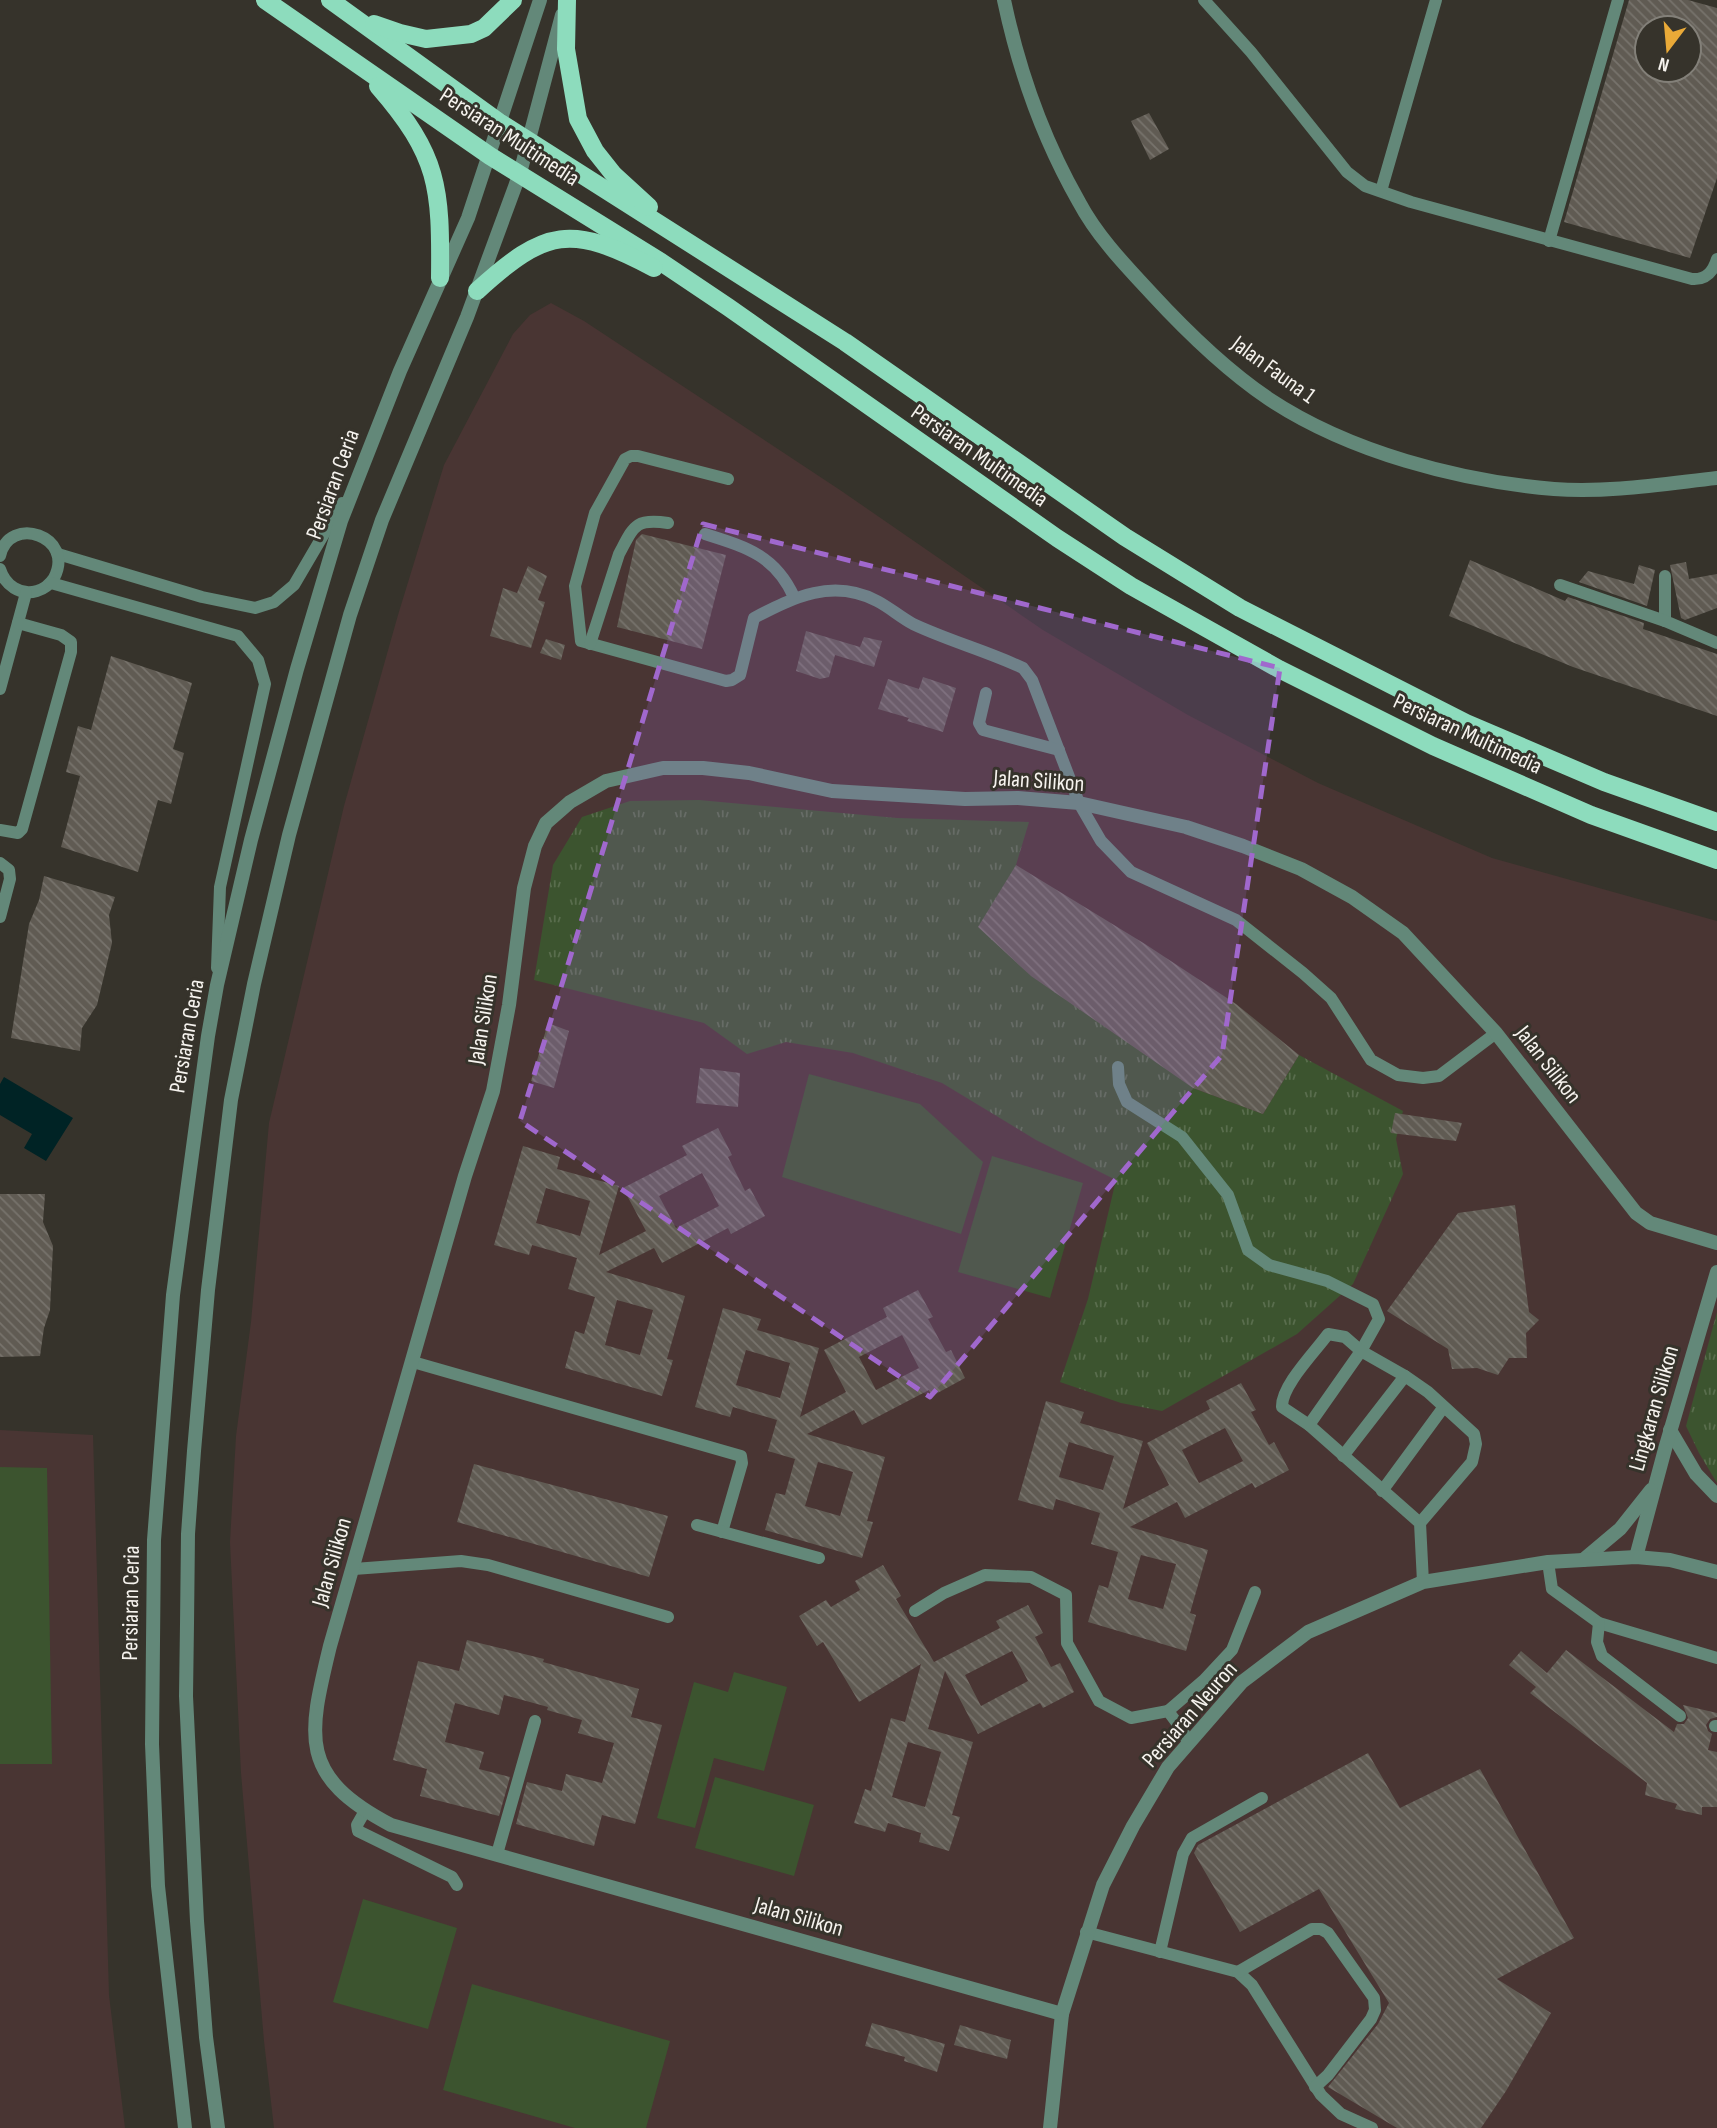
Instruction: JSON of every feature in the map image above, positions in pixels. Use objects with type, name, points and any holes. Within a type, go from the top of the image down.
[{"type":"main road","name":"Persiaran Multimedia","points":[[265,0],[490,156],[661,262],[728,307],[1057,538],[1131,586],[1200,626],[1355,708],[1444,751],[1591,815],[1717,860]]},
{"type":"main road","name":"Persiaran Multimedia","points":[[330,0],[499,122],[845,342],[1125,537],[1240,608],[1466,723],[1604,782],[1717,822]]},
{"type":"main road","points":[[355,17],[426,39],[445,37],[471,34],[484,29],[513,0]]},
{"type":"main road","points":[[566,0],[566,49],[574,105],[578,119],[595,151],[614,175],[636,195],[714,259]]},
{"type":"main road","points":[[330,45],[375,83],[410,125],[423,147],[434,175],[439,202],[440,278]]},
{"type":"main road","points":[[477,291],[500,270],[541,243],[553,239],[575,239],[597,242],[728,307]]},
{"type":"street","name":"Persiaran Ceria","points":[[185,2128],[158,1886],[152,1744],[154,1539],[173,1295],[217,985],[251,839],[341,521],[440,278],[468,218],[540,0]]},
{"type":"street","points":[[218,2128],[206,2037],[197,1921],[186,1696],[188,1534],[208,1290],[231,1100],[254,984],[289,835],[350,615],[382,520],[477,291],[520,173],[566,0]]},
{"type":"street","name":"Jalan Fauna 1","points":[[1004,0],[1016,55],[1032,102],[1080,205],[1118,258],[1173,317],[1228,367],[1269,399],[1317,426],[1374,450],[1490,481],[1556,489],[1628,488],[1717,478]]},
{"type":"street","name":"Jalan Silikon","points":[[1062,2014],[391,1825],[365,1811],[339,1790],[319,1759],[313,1731],[318,1695],[465,1176],[493,1091],[509,1005],[524,888],[535,846],[546,822],[570,802],[606,781],[663,768],[703,768],[750,773],[832,791],[1079,803],[1186,827],[1243,846],[1301,869],[1352,897],[1403,933],[1496,1033],[1636,1213],[1650,1223],[1717,1243]]},
{"type":"street","name":"Lingkaran Silikon","points":[[1636,1557],[1717,1272]]},
{"type":"street","points":[[1670,1430],[1696,1474],[1717,1496]]},
{"type":"street","points":[[1583,1560],[1620,1529],[1656,1483]]},
{"type":"street","name":"Persiaran Neuron","points":[[1050,2128],[1062,2014],[1102,1885],[1168,1767],[1242,1682],[1308,1632],[1423,1582],[1548,1562],[1636,1557],[1670,1560],[1717,1572]]},
{"type":"lane","points":[[1204,0],[1251,52],[1347,172],[1365,186],[1549,241],[1692,279],[1709,275],[1717,259]]},
{"type":"lane","points":[[1381,191],[1436,0]]},
{"type":"lane","points":[[1549,241],[1618,0]]},
{"type":"lane","points":[[728,479],[638,456],[625,459],[595,513],[575,586],[581,641],[726,681],[740,675],[754,618],[794,597],[825,591],[848,591],[876,600],[912,623],[1023,668],[1032,680],[1079,803],[1101,841],[1131,872],[1236,920],[1303,973],[1331,998],[1371,1060],[1398,1075],[1423,1079],[1439,1076],[1496,1033]]},
{"type":"lane","points":[[58,554],[202,597],[255,608],[274,602],[295,585],[326,534],[361,467]]},
{"type":"lane","points":[[590,644],[619,554],[636,526],[645,521],[668,523]]},
{"type":"lane","points":[[0,556],[1,550],[10,539],[24,533],[38,534],[50,542],[58,554],[58,569],[51,583],[40,591],[26,593],[12,588],[2,578],[0,569]]},
{"type":"lane","points":[[705,534],[759,554],[781,573],[794,597]]},
{"type":"lane","points":[[1665,576],[1665,621]]},
{"type":"lane","points":[[51,583],[238,636],[258,660],[265,684],[220,887],[217,985]]},
{"type":"lane","points":[[1560,585],[1714,641]]},
{"type":"lane","points":[[0,689],[26,593]]},
{"type":"lane","points":[[0,830],[18,833],[22,829],[71,652],[71,642],[61,635],[18,623]]},
{"type":"lane","points":[[986,693],[979,723],[984,730],[1059,750]]},
{"type":"lane","points":[[0,863],[9,870],[10,878],[0,917]]},
{"type":"lane","points":[[1118,1067],[1119,1084],[1127,1102],[1182,1137],[1228,1195],[1248,1250],[1269,1265],[1326,1281],[1373,1304],[1379,1319],[1309,1425]]},
{"type":"lane","points":[[1420,1523],[1309,1425],[1282,1407],[1282,1398],[1287,1388],[1328,1334],[1345,1337],[1361,1350],[1405,1376],[1428,1392],[1474,1434],[1476,1444],[1472,1462],[1420,1523],[1423,1582]]},
{"type":"lane","points":[[413,1362],[741,1456],[742,1463],[722,1532]]},
{"type":"lane","points":[[1343,1456],[1405,1376]]},
{"type":"lane","points":[[1382,1491],[1443,1408]]},
{"type":"lane","points":[[697,1525],[819,1558]]},
{"type":"lane","points":[[354,1569],[461,1561],[488,1565],[668,1617]]},
{"type":"lane","points":[[1548,1562],[1552,1589],[1599,1623],[1717,1658]]},
{"type":"lane","points":[[915,1611],[944,1593],[985,1575],[1031,1577],[1066,1595],[1067,1643],[1099,1701],[1131,1718],[1168,1711],[1205,1680],[1232,1650],[1255,1592]]},
{"type":"lane","points":[[1599,1623],[1597,1642],[1602,1656],[1679,1716]]},
{"type":"lane","points":[[1168,1711],[1183,1731],[1188,1743]]},
{"type":"lane","points":[[497,1854],[536,1721]]},
{"type":"lane","points":[[1160,1952],[1183,1854],[1192,1838],[1262,1798]]},
{"type":"lane","points":[[365,1811],[357,1825],[358,1831],[452,1877],[457,1885]]},
{"type":"lane","points":[[1238,1972],[1312,1928],[1321,1929],[1328,1933],[1374,1998],[1375,2010],[1371,2019],[1328,2075],[1315,2087]]},
{"type":"lane","points":[[1086,1932],[1238,1972],[1252,1985],[1315,2087],[1341,2115],[1372,2128]]},
{"type":"highlighted area","points":[[703,524],[1280,668],[1222,1055],[930,1397],[520,1121]]},
{"type":"shaded area","points":[[551,303],[584,321],[840,490],[1043,630],[1188,715],[1318,783],[1492,858],[1717,921],[1717,2128],[274,2128],[241,1773],[230,1542],[236,1436],[251,1322],[269,1123],[344,806],[444,465],[513,334],[530,315]]},
{"type":"shaded area","points":[[0,1430],[93,1435],[109,1995],[125,2128],[0,2128]]},
{"type":"green space","points":[[699,800],[897,818],[1029,822],[1016,865],[1193,1088],[1263,1114],[1299,1055],[1403,1111],[1396,1139],[1403,1174],[1353,1284],[1297,1334],[1162,1411],[1121,1403],[1060,1382],[1088,1299],[1116,1180],[1036,1140],[942,1083],[853,1053],[786,1042],[747,1054],[704,1023],[534,980],[553,865],[582,817],[630,801]]},
{"type":"green space","points":[[809,1074],[920,1104],[983,1162],[961,1234],[782,1177]]},
{"type":"green space","points":[[992,1156],[1083,1183],[1050,1298],[958,1272]]},
{"type":"green space","points":[[1717,1312],[1717,1483],[1686,1426]]},
{"type":"green space","points":[[0,1467],[47,1468],[52,1764],[0,1764]]},
{"type":"green space","points":[[734,1672],[787,1687],[764,1771],[714,1758],[695,1828],[657,1818],[694,1682],[728,1692]]},
{"type":"green space","points":[[715,1777],[814,1805],[794,1876],[695,1848]]},
{"type":"green space","points":[[363,1899],[457,1928],[428,2029],[333,2002]]},
{"type":"green space","points":[[472,1984],[670,2041],[646,2128],[575,2128],[443,2090]]},
{"type":"water","points":[[4,1077],[73,1118],[46,1161],[24,1148],[32,1134],[0,1115],[0,1084]]},
{"type":"building","points":[[1629,0],[1688,0],[1717,8],[1717,178],[1690,258],[1564,222]]},
{"type":"building","points":[[1149,113],[1169,149],[1150,160],[1131,121]]},
{"type":"building","points":[[642,534],[726,555],[702,649],[617,627],[636,540]]},
{"type":"building","points":[[1470,560],[1565,601],[1568,597],[1644,623],[1643,629],[1717,654],[1717,716],[1573,667],[1449,616]]},
{"type":"building","points":[[1686,562],[1689,579],[1717,574],[1717,608],[1685,620],[1681,618],[1670,565]]},
{"type":"building","points":[[1639,565],[1655,570],[1647,606],[1579,582],[1588,571],[1634,584]]},
{"type":"building","points":[[528,566],[547,576],[538,600],[545,602],[531,648],[490,636],[503,588],[517,593]]},
{"type":"building","points":[[806,631],[860,647],[864,637],[882,641],[874,667],[835,655],[829,677],[820,679],[796,671]]},
{"type":"building","points":[[546,639],[565,645],[561,660],[540,653]]},
{"type":"building","points":[[111,656],[192,683],[173,749],[184,753],[171,804],[158,800],[138,872],[61,847],[80,776],[66,772],[78,726],[91,730]]},
{"type":"building","points":[[923,677],[956,688],[943,732],[878,709],[888,679],[919,689]]},
{"type":"building","points":[[1016,865],[1145,944],[1236,1004],[1299,1055],[1263,1114],[1193,1088],[1031,976],[978,927]]},
{"type":"building","points":[[44,876],[115,897],[109,915],[112,943],[97,1005],[82,1028],[80,1051],[11,1038],[29,924],[39,900]]},
{"type":"building","points":[[548,1023],[569,1031],[554,1088],[531,1081]]},
{"type":"building","points":[[700,1068],[740,1073],[738,1107],[696,1103]]},
{"type":"building","points":[[1395,1113],[1462,1123],[1456,1141],[1391,1133]]},
{"type":"building","points":[[718,1128],[732,1155],[728,1157],[745,1191],[750,1188],[765,1216],[731,1234],[728,1228],[662,1263],[654,1248],[606,1272],[685,1296],[667,1359],[673,1360],[662,1396],[565,1368],[575,1331],[584,1334],[595,1297],[568,1289],[577,1258],[532,1245],[529,1255],[494,1245],[523,1146],[560,1157],[557,1169],[619,1186],[599,1255],[646,1231],[623,1188],[687,1155],[682,1146]],"holes":[[[702,1173],[719,1206],[676,1228],[659,1196]],[[546,1188],[590,1201],[580,1236],[536,1223]],[[617,1300],[653,1310],[640,1355],[605,1345]]]},
{"type":"building","points":[[0,1194],[45,1194],[43,1222],[53,1246],[50,1310],[40,1356],[0,1357]]},
{"type":"building","points":[[1515,1205],[1529,1312],[1539,1320],[1526,1333],[1527,1358],[1509,1358],[1498,1375],[1477,1368],[1452,1369],[1448,1349],[1387,1311],[1458,1213]]},
{"type":"building","points":[[918,1290],[933,1317],[928,1319],[946,1352],[951,1350],[965,1378],[932,1396],[929,1390],[862,1425],[854,1410],[807,1434],[885,1457],[867,1521],[873,1522],[862,1558],[765,1530],[776,1493],[785,1495],[795,1459],[768,1451],[777,1420],[733,1407],[730,1417],[695,1407],[723,1308],[761,1319],[757,1330],[819,1348],[800,1417],[846,1392],[824,1350],[887,1317],[883,1308]],"holes":[[[902,1335],[919,1368],[876,1390],[859,1357]],[[746,1350],[790,1363],[780,1398],[736,1385]],[[818,1462],[853,1472],[840,1516],[805,1506]]]},
{"type":"building","points":[[1241,1383],[1256,1410],[1251,1412],[1269,1445],[1274,1442],[1289,1470],[1255,1488],[1252,1483],[1185,1518],[1177,1502],[1130,1527],[1208,1550],[1190,1613],[1196,1615],[1186,1651],[1088,1622],[1099,1585],[1108,1588],[1118,1552],[1091,1544],[1100,1513],[1056,1499],[1053,1510],[1018,1500],[1046,1401],[1084,1412],[1080,1423],[1143,1441],[1123,1509],[1169,1485],[1147,1443],[1210,1409],[1206,1401]],"holes":[[[1225,1428],[1243,1461],[1199,1483],[1182,1450]],[[1069,1442],[1114,1456],[1103,1490],[1059,1477]],[[1141,1555],[1176,1564],[1163,1609],[1128,1599]]]},
{"type":"building","points":[[474,1464],[668,1516],[649,1577],[457,1522]]},
{"type":"building","points":[[883,1565],[901,1596],[896,1599],[934,1662],[1000,1628],[996,1621],[1028,1605],[1043,1633],[1035,1637],[1051,1667],[1060,1663],[1074,1692],[1043,1708],[1040,1703],[978,1734],[945,1671],[928,1729],[973,1742],[952,1815],[960,1817],[949,1851],[919,1842],[921,1833],[888,1823],[885,1832],[854,1823],[865,1789],[871,1791],[891,1718],[905,1722],[921,1664],[859,1702],[823,1642],[817,1646],[799,1616],[826,1600],[831,1607],[860,1590],[855,1581]],"holes":[[[1012,1651],[1028,1681],[981,1706],[965,1675]],[[908,1742],[941,1752],[925,1807],[892,1797]]]},
{"type":"building","points":[[467,1640],[544,1659],[543,1662],[639,1689],[631,1717],[662,1725],[635,1824],[602,1815],[594,1846],[516,1824],[527,1782],[562,1791],[566,1774],[602,1783],[614,1743],[578,1733],[582,1720],[504,1695],[499,1715],[455,1703],[445,1742],[484,1752],[479,1769],[510,1777],[499,1816],[420,1796],[427,1769],[393,1760],[418,1661],[459,1671]]},
{"type":"building","points":[[1566,1650],[1674,1732],[1677,1724],[1684,1724],[1688,1718],[1683,1705],[1717,1713],[1717,1717],[1710,1719],[1706,1725],[1712,1734],[1708,1750],[1717,1752],[1717,1807],[1702,1807],[1702,1815],[1675,1809],[1677,1804],[1645,1795],[1647,1783],[1530,1693],[1536,1687],[1509,1665],[1521,1651],[1547,1673]]},
{"type":"building","points":[[1368,1753],[1400,1808],[1480,1769],[1574,1938],[1497,1979],[1551,2013],[1506,2091],[1481,2128],[1397,2128],[1328,2087],[1378,2024],[1389,2003],[1319,1889],[1240,1932],[1194,1853],[1198,1845]]},
{"type":"building","points":[[872,2023],[945,2044],[937,2072],[904,2061],[905,2057],[865,2046]]},
{"type":"building","points":[[960,2025],[1011,2040],[1007,2059],[954,2045]]}]
